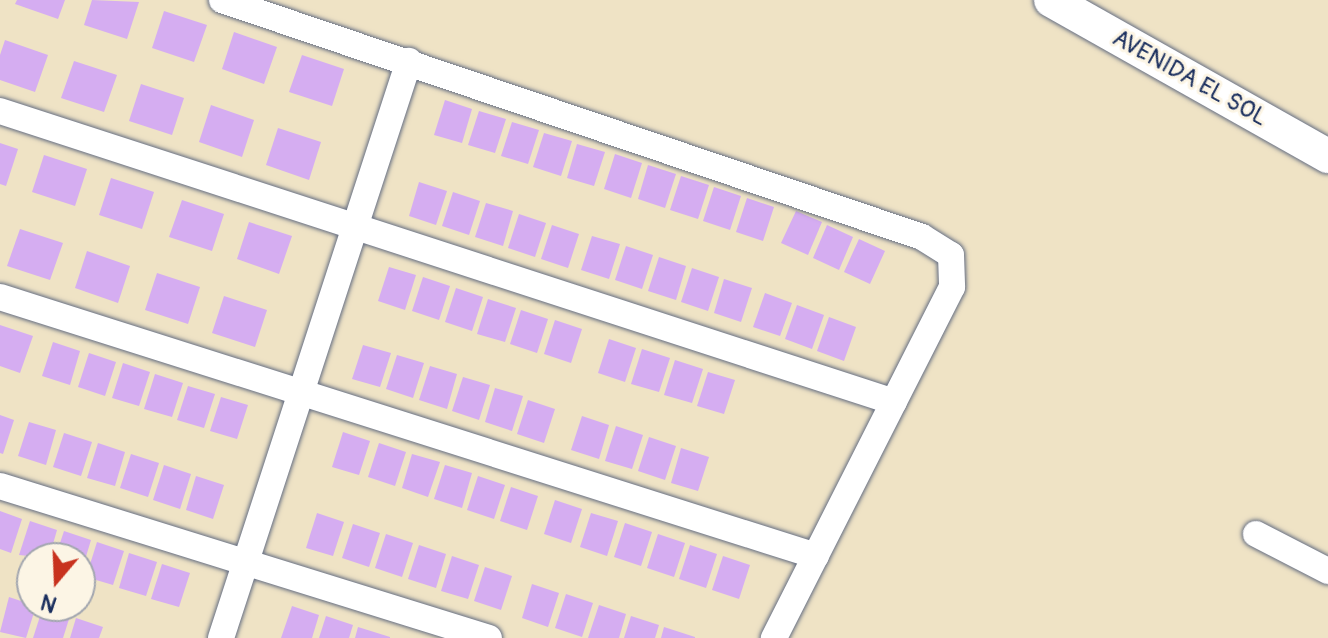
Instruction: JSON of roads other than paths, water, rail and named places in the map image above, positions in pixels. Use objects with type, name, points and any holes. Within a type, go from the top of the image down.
[{"type":"street","points":[[222,0],[922,237],[951,255],[952,287],[774,638]]},
{"type":"street","name":"AVENIDA EL SOL","points":[[1051,0],[1328,156]]},
{"type":"street","points":[[221,638],[409,61]]},
{"type":"street","points":[[0,111],[894,402]]},
{"type":"street","points":[[0,297],[816,556]]},
{"type":"street","points":[[0,486],[489,638]]},
{"type":"street","points":[[1256,534],[1328,571]]}]
